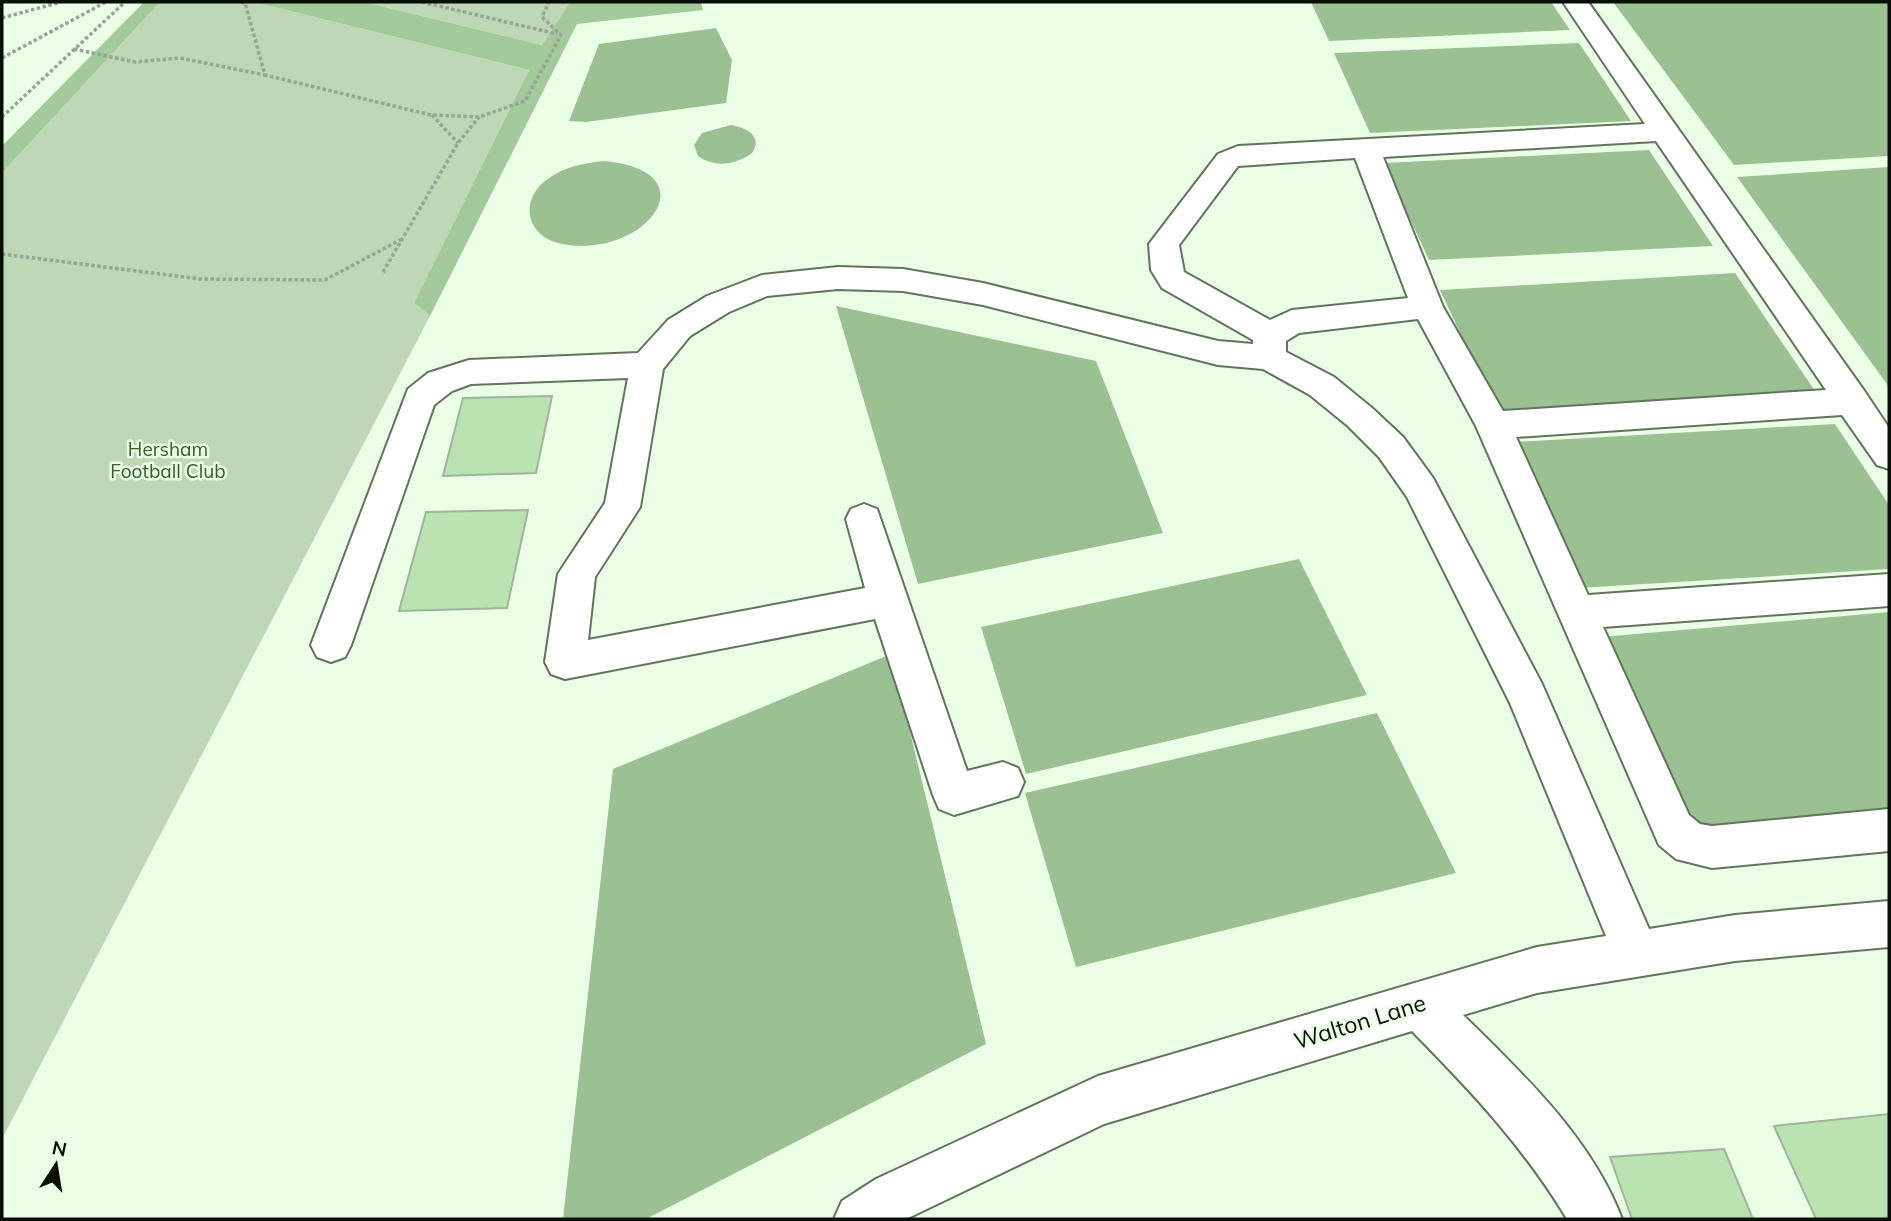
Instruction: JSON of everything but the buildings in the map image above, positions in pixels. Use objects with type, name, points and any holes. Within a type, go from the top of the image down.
[{"type":"street","points":[[1576,2],[1889,455]]},
{"type":"street","points":[[1637,954],[1528,697],[1420,488],[1391,447],[1360,416],[1270,347],[1173,280],[1167,270],[1164,244],[1228,160],[1238,155],[1664,132]]},
{"type":"street","points":[[1366,149],[1427,307],[1493,425],[1674,830],[1691,844],[1713,847],[1889,830]]},
{"type":"street","points":[[888,600],[565,662],[577,574],[622,507],[647,365],[679,327],[718,304],[762,286],[838,278],[903,280],[983,294],[1218,353],[1270,347],[1292,322],[1427,307]]},
{"type":"street","points":[[331,645],[420,398],[440,382],[469,372],[647,365]]},
{"type":"street","points":[[1493,425],[1853,401]]},
{"type":"street","points":[[863,519],[954,795],[1003,782]]},
{"type":"street","points":[[1576,612],[1889,590]]},
{"type":"street","name":"Walton Lane","points":[[860,1219],[894,1197],[1098,1101],[1537,970],[1735,938],[1889,924]]},
{"type":"street","points":[[1419,1005],[1501,1087],[1555,1152],[1596,1219]]},
{"type":"path","points":[[2,18],[61,2]]},
{"type":"path","points":[[2,58],[106,2]]},
{"type":"path","points":[[2,117],[125,2]]},
{"type":"path","points":[[241,2],[245,3],[265,75]]},
{"type":"path","points":[[422,2],[561,35]]},
{"type":"path","points":[[549,2],[542,17],[561,35]]},
{"type":"path","points":[[74,49],[135,62],[180,58],[265,75],[431,115],[479,117],[525,101],[561,35]]},
{"type":"path","points":[[431,115],[458,143]]},
{"type":"path","points":[[383,272],[458,143],[479,117]]},
{"type":"path","points":[[2,254],[200,279],[325,280],[402,239]]},
{"type":"green space","name":"Hersham Football Club","points":[[160,2],[254,2],[529,70],[414,303],[430,316],[2,1139],[2,173]]},
{"type":"green space","points":[[364,2],[570,2],[542,45]]},
{"type":"shaded area","points":[[144,2],[160,2],[2,173],[2,146]]},
{"type":"shaded area","points":[[254,2],[364,2],[542,45],[570,2],[701,2],[703,10],[577,24],[430,316],[414,303],[529,70]]},
{"type":"shaded area","points":[[1311,2],[1551,2],[1570,30],[1329,41]]},
{"type":"shaded area","points":[[1613,2],[1889,2],[1889,156],[1734,165]]},
{"type":"shaded area","points":[[716,28],[732,60],[726,103],[586,122],[569,121],[599,44]]},
{"type":"shaded area","points":[[1579,43],[1631,121],[1370,133],[1334,53]]},
{"type":"shaded area","points":[[731,125],[752,134],[756,142],[752,153],[725,164],[698,156],[694,145],[702,133]]},
{"type":"shaded area","points":[[1649,150],[1713,246],[1429,260],[1384,163]]},
{"type":"shaded area","points":[[605,161],[638,168],[655,181],[660,196],[655,213],[640,228],[618,239],[592,245],[562,244],[541,235],[531,218],[530,209],[531,199],[537,190],[545,181],[566,169]]},
{"type":"shaded area","points":[[1889,167],[1889,387],[1737,177]]},
{"type":"shaded area","points":[[1735,273],[1815,391],[1497,412],[1440,290]]},
{"type":"shaded area","points":[[836,306],[1096,361],[1163,533],[918,584]]},
{"type":"shaded area","points":[[1835,424],[1889,505],[1889,569],[1579,588],[1513,442]]},
{"type":"shaded area","points":[[1299,559],[1367,695],[1026,774],[981,627]]},
{"type":"shaded area","points":[[1889,612],[1889,812],[1694,831],[1601,637]]},
{"type":"shaded area","points":[[891,654],[986,1044],[646,1219],[563,1219],[613,769]]},
{"type":"shaded area","points":[[1377,713],[1456,873],[1076,967],[1025,793]]}]
